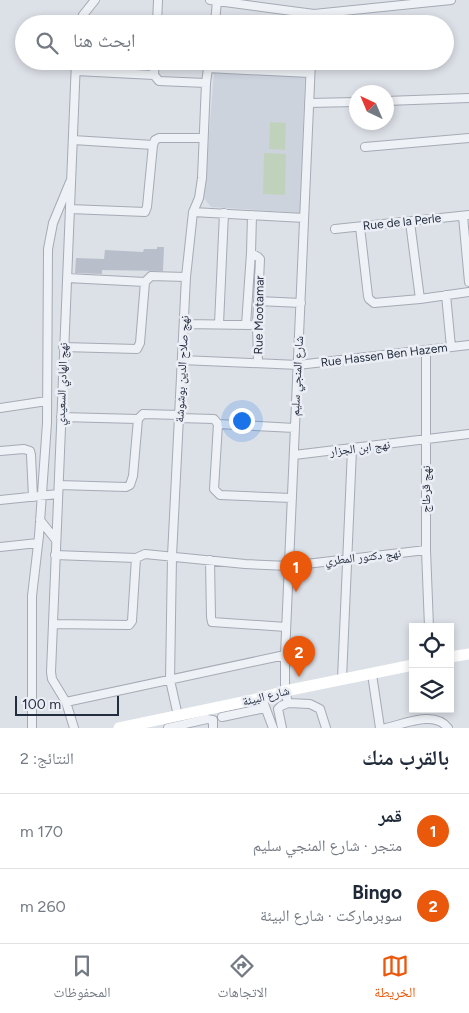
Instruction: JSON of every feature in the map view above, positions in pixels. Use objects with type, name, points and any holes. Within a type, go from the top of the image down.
[{"type":"main road","points":[[454,656],[469,654]]},
{"type":"main road","name":"شارع البيئة","points":[[119,728],[178,716],[263,703],[285,691],[409,666]]},
{"type":"street","points":[[83,15],[95,0]]},
{"type":"street","points":[[157,15],[158,0]]},
{"type":"street","points":[[215,15],[214,0],[314,14],[451,0]]},
{"type":"street","points":[[355,0],[355,10]]},
{"type":"street","points":[[154,70],[154,75]]},
{"type":"street","name":"نهج صلاح الدين بوشوشة","points":[[178,716],[170,680],[172,556],[186,277],[193,212],[199,198],[202,178],[202,138],[207,70]]},
{"type":"street","points":[[272,70],[310,73]]},
{"type":"street","name":"شارع المنجي سليم","points":[[288,703],[285,691],[284,655],[290,566],[310,70]]},
{"type":"street","points":[[76,71],[154,75],[161,81],[206,83]]},
{"type":"street","name":"نهج الهادي السعيدي","points":[[74,728],[66,702],[51,676],[63,347],[76,71]]},
{"type":"street","points":[[394,101],[469,98]]},
{"type":"street","points":[[309,103],[349,102]]},
{"type":"street","points":[[70,209],[145,212],[155,140],[159,138],[202,138]]},
{"type":"street","points":[[365,147],[469,138]]},
{"type":"street","points":[[73,140],[153,145]]},
{"type":"street","points":[[32,728],[32,596],[42,496],[47,401],[48,249],[53,223],[71,178]]},
{"type":"street","points":[[193,212],[304,218]]},
{"type":"street","points":[[219,324],[224,213]]},
{"type":"street","points":[[251,253],[252,215]]},
{"type":"street","points":[[466,215],[469,282]]},
{"type":"street","name":"Rue de la Perle","points":[[335,229],[466,215]]},
{"type":"street","points":[[410,222],[420,299]]},
{"type":"street","points":[[360,227],[370,299],[374,303],[469,292]]},
{"type":"street","name":"Rue Mootamar","points":[[246,325],[251,253],[260,259],[257,325],[258,363]]},
{"type":"street","points":[[66,278],[144,282],[151,276],[186,277]]},
{"type":"street","points":[[63,347],[138,349],[144,282]]},
{"type":"street","points":[[446,295],[451,347]]},
{"type":"street","points":[[258,301],[301,303]]},
{"type":"street","points":[[185,324],[257,325]]},
{"type":"street","name":"Rue Hassen Ben Hazem","points":[[182,360],[298,366],[469,345]]},
{"type":"street","name":"نهج قرطاج","points":[[426,351],[426,550],[429,623]]},
{"type":"street","points":[[0,408],[47,401]]},
{"type":"street","points":[[0,500],[42,496],[58,490],[126,487],[130,485],[134,476],[138,419],[143,414],[214,419],[218,424],[216,492],[220,494],[292,498]]},
{"type":"street","points":[[61,417],[138,419]]},
{"type":"street","points":[[218,424],[295,428]]},
{"type":"street","name":"نهج ابن الجزار","points":[[294,455],[469,434]]},
{"type":"street","points":[[0,451],[24,449],[30,451],[33,496]]},
{"type":"street","points":[[342,679],[352,449]]},
{"type":"street","points":[[40,520],[56,540]]},
{"type":"street","points":[[0,547],[38,543]]},
{"type":"street","name":"نهج دكتور المطري","points":[[55,555],[136,558],[145,554],[245,564],[290,566],[426,550]]},
{"type":"street","points":[[54,624],[129,625],[132,621],[136,558]]},
{"type":"street","points":[[210,560],[210,617],[212,622],[286,626]]},
{"type":"street","points":[[66,702],[284,655]]},
{"type":"street","points":[[372,674],[380,728]]},
{"type":"street","points":[[222,717],[263,703],[273,728]]},
{"type":"street","points":[[282,728],[278,709],[288,703],[315,705],[320,709],[326,728]]},
{"type":"street","points":[[386,728],[428,718],[441,721],[448,728]]},
{"type":"street","points":[[168,728],[207,719],[213,720],[213,728]]},
{"type":"shaded area","points":[[214,72],[305,77],[300,213],[211,207],[204,198]]},
{"type":"green space","points":[[270,122],[286,123],[285,150],[269,149]]},
{"type":"green space","points":[[264,153],[286,154],[285,195],[263,194]]},
{"type":"building","points":[[157,247],[164,247],[163,271],[102,270],[102,274],[75,273],[76,258],[104,259],[105,250],[143,252],[144,249],[157,249]]},
{"type":"place","name":"قمر","points":[[296,592]]},
{"type":"place","name":"Bingo","points":[[299,677]]}]
